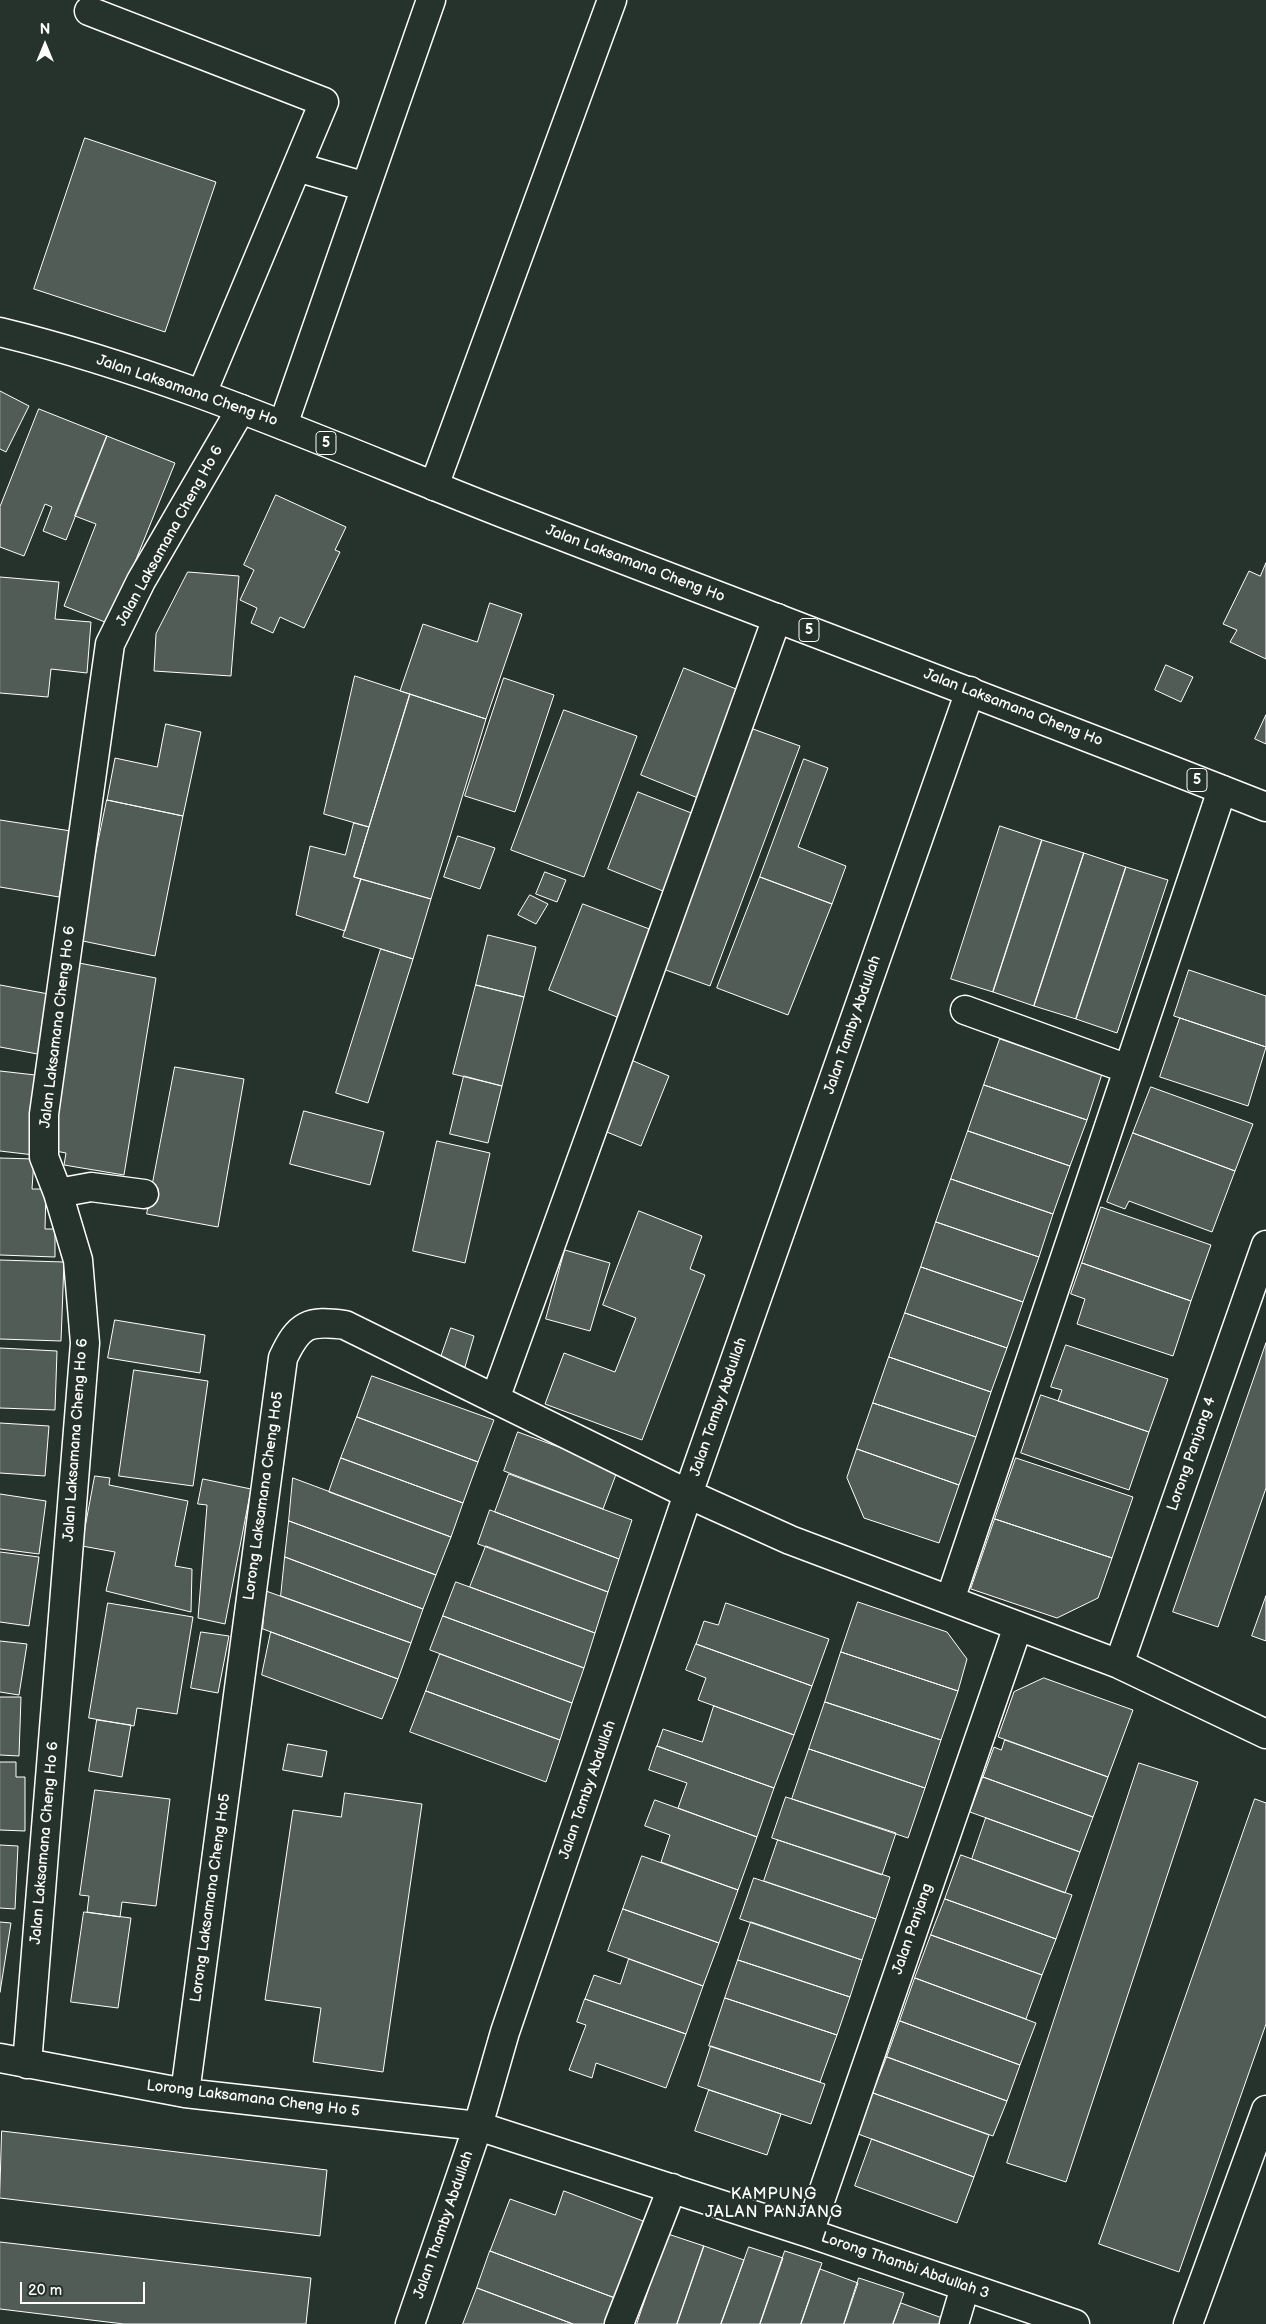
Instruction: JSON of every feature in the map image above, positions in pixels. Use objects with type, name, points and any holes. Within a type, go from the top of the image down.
[{"type":"street","points":[[283,425],[432,0]]},
{"type":"street","points":[[434,486],[612,0]]},
{"type":"street","points":[[89,11],[324,102],[202,393]]},
{"type":"street","points":[[297,167],[366,187]]},
{"type":"street","name":"Jalan Laksamana Cheng Ho","points":[[0,332],[39,341],[202,393],[434,486],[970,691],[1266,807]]},
{"type":"street","name":"Jalan Laksamana Cheng Ho 6","points":[[27,2064],[85,1343],[78,1260],[58,1193],[44,1157],[44,1114],[110,644],[141,581],[241,409]]},
{"type":"street","points":[[495,1399],[777,618]]},
{"type":"street","name":"Jalan Tamby Abdullah","points":[[478,2126],[505,2032],[688,1494],[970,691]]},
{"type":"street","points":[[950,1600],[1222,790]]},
{"type":"street","points":[[965,1010],[1128,1069]]},
{"type":"street","points":[[58,1193],[91,1186],[144,1194]]},
{"type":"street","name":"Lorong Panjang 4","points":[[1119,1664],[1266,1245]]},
{"type":"street","name":"Lorong Laksamana Cheng Ho5","points":[[185,2093],[283,1358],[294,1334],[318,1322],[345,1325],[688,1494],[790,1540],[1119,1664],[1266,1734]]},
{"type":"street","name":"Jalan Panjang","points":[[809,2233],[1018,1626]]},
{"type":"street","name":"Lorong Laksamana Cheng Ho 5","points":[[0,2058],[185,2093],[478,2126]]},
{"type":"street","points":[[1188,2324],[1266,2110]]},
{"type":"street","name":"Lorong Thambi Abdullah 3","points":[[478,2126],[809,2233],[965,2288],[1075,2324]]},
{"type":"street","name":"Jalan Thamby Abdullah","points":[[410,2324],[478,2126]]},
{"type":"street","points":[[619,2324],[672,2188]]},
{"type":"street","points":[[954,2324],[965,2288]]},
{"type":"building","points":[[85,138],[216,182],[165,332],[34,289]]},
{"type":"building","points":[[0,391],[29,406],[6,452],[0,449]]},
{"type":"building","points":[[39,409],[107,436],[66,540],[43,531],[52,507],[45,504],[24,556],[0,547],[0,507]]},
{"type":"building","points":[[107,436],[175,463],[110,624],[64,606],[96,524],[75,516]]},
{"type":"building","points":[[276,495],[346,527],[335,550],[340,552],[304,628],[280,617],[273,633],[251,623],[257,608],[240,600],[254,570],[244,565]]},
{"type":"building","points":[[1266,563],[1266,659],[1230,642],[1237,630],[1223,624],[1249,571],[1260,576]]},
{"type":"building","points":[[188,572],[239,576],[231,676],[154,671],[156,634]]},
{"type":"building","points":[[0,577],[59,582],[55,619],[91,622],[87,673],[51,669],[48,697],[0,693]]},
{"type":"building","points":[[490,603],[522,614],[486,719],[400,691],[423,624],[477,642]]},
{"type":"building","points":[[1166,665],[1193,677],[1181,702],[1155,690]]},
{"type":"building","points":[[684,668],[746,693],[703,800],[641,775]]},
{"type":"building","points":[[355,676],[410,694],[369,827],[324,814]]},
{"type":"building","points":[[504,678],[554,695],[515,812],[465,796]]},
{"type":"building","points":[[410,694],[486,719],[431,899],[354,877]]},
{"type":"building","points":[[564,710],[637,736],[584,877],[511,850]]},
{"type":"building","points":[[1266,715],[1266,744],[1255,739]]},
{"type":"building","points":[[166,724],[201,732],[183,816],[107,800],[115,758],[157,767]]},
{"type":"building","points":[[753,729],[800,746],[710,986],[663,969]]},
{"type":"building","points":[[804,759],[828,768],[798,847],[846,866],[832,904],[760,877]]},
{"type":"building","points":[[638,792],[699,816],[668,893],[608,869]]},
{"type":"building","points":[[107,800],[183,816],[155,956],[78,940]]},
{"type":"building","points":[[0,820],[71,831],[59,897],[0,887]]},
{"type":"building","points":[[354,823],[369,827],[354,877],[361,879],[345,931],[296,915],[310,846],[345,855]]},
{"type":"building","points":[[1000,826],[1042,840],[993,992],[951,979]]},
{"type":"building","points":[[458,836],[495,848],[480,889],[444,877]]},
{"type":"building","points":[[1042,840],[1084,853],[1034,1006],[993,992]]},
{"type":"building","points":[[1084,853],[1126,867],[1076,1019],[1034,1006]]},
{"type":"building","points":[[1126,867],[1168,880],[1117,1033],[1076,1019]]},
{"type":"building","points":[[545,872],[566,880],[557,902],[536,894]]},
{"type":"building","points":[[760,877],[832,904],[788,1015],[717,988]]},
{"type":"building","points":[[361,879],[431,899],[413,959],[343,937]]},
{"type":"building","points":[[530,895],[548,904],[536,924],[518,915]]},
{"type":"building","points":[[583,904],[652,930],[617,1017],[549,990]]},
{"type":"building","points":[[488,935],[536,947],[524,997],[476,985]]},
{"type":"building","points":[[381,949],[413,959],[368,1103],[336,1093]]},
{"type":"building","points":[[74,962],[156,978],[124,1175],[64,1165],[66,1153],[50,1150]]},
{"type":"building","points":[[1189,970],[1266,996],[1266,1047],[1174,1016]]},
{"type":"building","points":[[0,985],[54,995],[43,1055],[0,1047]]},
{"type":"building","points":[[476,985],[524,997],[502,1086],[453,1074]]},
{"type":"building","points":[[1180,1018],[1266,1047],[1248,1106],[1160,1077]]},
{"type":"building","points":[[1000,1039],[1102,1074],[1087,1120],[984,1085]]},
{"type":"building","points":[[631,1060],[669,1076],[641,1146],[602,1130]]},
{"type":"building","points":[[175,1067],[244,1079],[218,1227],[147,1214]]},
{"type":"building","points":[[0,1071],[44,1076],[34,1155],[0,1151]]},
{"type":"building","points":[[464,1076],[502,1086],[488,1143],[450,1134]]},
{"type":"building","points":[[984,1085],[1087,1120],[1070,1166],[968,1131]]},
{"type":"building","points":[[1151,1087],[1253,1124],[1235,1171],[1133,1133]]},
{"type":"building","points":[[304,1111],[384,1132],[370,1185],[290,1164]]},
{"type":"building","points":[[968,1131],[1070,1166],[1053,1214],[951,1179]]},
{"type":"building","points":[[1133,1133],[1235,1171],[1212,1232],[1129,1201],[1125,1209],[1107,1202]]},
{"type":"building","points":[[437,1141],[490,1153],[465,1263],[413,1251]]},
{"type":"building","points":[[0,1158],[34,1159],[32,1189],[46,1189],[45,1229],[55,1229],[55,1257],[0,1255]]},
{"type":"building","points":[[951,1179],[1053,1214],[1039,1257],[936,1222]]},
{"type":"building","points":[[1101,1207],[1211,1245],[1191,1301],[1082,1263]]},
{"type":"building","points":[[639,1211],[702,1236],[690,1269],[705,1275],[642,1440],[545,1404],[564,1353],[615,1372],[636,1318],[603,1305]]},
{"type":"building","points":[[936,1222],[1039,1257],[1023,1302],[921,1267]]},
{"type":"building","points":[[565,1250],[610,1263],[590,1331],[546,1319]]},
{"type":"building","points":[[0,1260],[64,1262],[61,1341],[0,1339]]},
{"type":"building","points":[[1082,1263],[1191,1301],[1173,1356],[1077,1324],[1085,1299],[1071,1294]]},
{"type":"building","points":[[921,1267],[1023,1302],[1007,1348],[905,1313]]},
{"type":"building","points":[[905,1313],[1007,1348],[991,1392],[889,1357]]},
{"type":"building","points":[[115,1320],[205,1335],[200,1373],[108,1358]]},
{"type":"building","points":[[451,1328],[474,1336],[465,1367],[440,1360]]},
{"type":"building","points":[[1266,1343],[1266,1488],[1218,1627],[1173,1612]]},
{"type":"building","points":[[1066,1345],[1168,1379],[1149,1432],[1058,1401],[1062,1390],[1051,1387]]},
{"type":"building","points":[[0,1348],[57,1351],[55,1410],[0,1408]]},
{"type":"building","points":[[889,1357],[991,1392],[976,1437],[873,1403]]},
{"type":"building","points":[[134,1370],[208,1381],[193,1486],[119,1476]]},
{"type":"building","points":[[372,1376],[494,1420],[478,1462],[357,1417]]},
{"type":"building","points":[[1041,1395],[1149,1432],[1129,1490],[1021,1453]]},
{"type":"building","points":[[873,1403],[976,1437],[959,1485],[857,1449]]},
{"type":"building","points":[[357,1417],[478,1462],[463,1503],[341,1458]]},
{"type":"building","points":[[0,1423],[49,1426],[45,1476],[0,1473]]},
{"type":"building","points":[[518,1432],[618,1469],[603,1509],[504,1471]]},
{"type":"building","points":[[857,1449],[959,1485],[939,1543],[864,1518],[847,1478]]},
{"type":"building","points":[[341,1458],[463,1503],[451,1537],[329,1492]]},
{"type":"building","points":[[1016,1458],[1133,1497],[1112,1558],[995,1519]]},
{"type":"building","points":[[509,1474],[632,1520],[619,1559],[495,1512]]},
{"type":"building","points":[[95,1476],[110,1478],[109,1485],[188,1501],[175,1566],[192,1569],[191,1612],[106,1591],[115,1552],[82,1546]]},
{"type":"building","points":[[293,1478],[451,1537],[436,1575],[289,1521]]},
{"type":"building","points":[[203,1479],[251,1489],[225,1624],[198,1618],[207,1505],[198,1504]]},
{"type":"building","points":[[0,1494],[46,1501],[39,1554],[0,1549]]},
{"type":"building","points":[[490,1510],[619,1559],[608,1592],[478,1544]]},
{"type":"building","points":[[995,1519],[1112,1558],[1098,1598],[1057,1618],[971,1589]]},
{"type":"building","points":[[289,1521],[436,1575],[423,1609],[285,1557]]},
{"type":"building","points":[[486,1546],[608,1592],[595,1633],[470,1587]]},
{"type":"building","points":[[0,1552],[39,1557],[29,1626],[0,1622]]},
{"type":"building","points":[[285,1557],[423,1609],[411,1643],[281,1596]]},
{"type":"building","points":[[456,1582],[595,1633],[584,1668],[443,1616]]},
{"type":"building","points":[[266,1591],[411,1643],[398,1679],[263,1629]]},
{"type":"building","points":[[1266,1596],[1266,1641],[1252,1636]]},
{"type":"building","points":[[858,1602],[947,1632],[967,1659],[958,1691],[841,1652]]},
{"type":"building","points":[[108,1603],[193,1617],[177,1714],[137,1708],[134,1726],[89,1718]]},
{"type":"building","points":[[726,1603],[829,1639],[812,1686],[696,1644],[704,1621],[718,1625]]},
{"type":"building","points":[[443,1616],[584,1668],[572,1703],[430,1650]]},
{"type":"building","points":[[201,1632],[229,1636],[218,1693],[191,1688]]},
{"type":"building","points":[[271,1632],[398,1679],[382,1719],[262,1675]]},
{"type":"building","points":[[0,1641],[27,1644],[19,1695],[0,1692]]},
{"type":"building","points":[[696,1644],[812,1686],[794,1735],[698,1700],[706,1678],[686,1670]]},
{"type":"building","points":[[841,1652],[958,1691],[941,1740],[825,1702]]},
{"type":"building","points":[[440,1654],[572,1703],[560,1740],[426,1691]]},
{"type":"building","points":[[1044,1678],[1133,1710],[1108,1777],[998,1737],[1014,1692]]},
{"type":"building","points":[[426,1691],[560,1740],[546,1782],[410,1732]]},
{"type":"building","points":[[0,1697],[21,1697],[19,1756],[0,1755]]},
{"type":"building","points":[[825,1702],[941,1740],[925,1788],[809,1749]]},
{"type":"building","points":[[714,1706],[794,1735],[774,1788],[657,1746],[663,1729],[702,1742]]},
{"type":"building","points":[[97,1720],[131,1725],[122,1777],[89,1771]]},
{"type":"building","points":[[1005,1740],[1108,1777],[1093,1817],[983,1777],[994,1747],[1001,1750]]},
{"type":"building","points":[[288,1744],[327,1751],[322,1777],[283,1770]]},
{"type":"building","points":[[657,1746],[774,1788],[757,1837],[678,1808],[687,1783],[649,1770]]},
{"type":"building","points":[[809,1749],[925,1788],[908,1838],[792,1799]]},
{"type":"building","points":[[0,1762],[16,1762],[16,1777],[25,1777],[25,1831],[0,1830]]},
{"type":"building","points":[[1139,1763],[1198,1782],[1066,2182],[1007,2163]]},
{"type":"building","points":[[983,1777],[1093,1817],[1080,1852],[970,1812]]},
{"type":"building","points":[[95,1790],[170,1799],[156,1906],[122,1902],[120,1917],[87,1912],[89,1896],[80,1895]]},
{"type":"building","points":[[345,1793],[422,1804],[383,2072],[313,2062],[321,2008],[265,2000],[293,1810],[341,1817]]},
{"type":"building","points":[[786,1797],[896,1833],[882,1875],[772,1838]]},
{"type":"building","points":[[1255,1799],[1266,1803],[1266,2024],[1179,2272],[1099,2244]]},
{"type":"building","points":[[655,1800],[757,1837],[738,1890],[661,1862],[670,1835],[645,1826]]},
{"type":"building","points":[[986,1818],[1080,1852],[1065,1893],[972,1859]]},
{"type":"building","points":[[778,1840],[890,1877],[876,1919],[764,1881]]},
{"type":"building","points":[[0,1845],[18,1846],[15,1909],[0,1908]]},
{"type":"building","points":[[961,1855],[1072,1895],[1056,1939],[945,1899]]},
{"type":"building","points":[[642,1856],[738,1890],[719,1943],[623,1909]]},
{"type":"building","points":[[754,1878],[876,1919],[862,1960],[740,1919]]},
{"type":"building","points":[[945,1899],[1056,1939],[1042,1975],[931,1935]]},
{"type":"building","points":[[623,1909],[719,1943],[703,1986],[608,1951]]},
{"type":"building","points":[[84,1912],[131,1918],[118,2008],[71,2002]]},
{"type":"building","points":[[0,1922],[11,1923],[0,1992]]},
{"type":"building","points":[[751,1922],[862,1960],[850,1997],[738,1960]]},
{"type":"building","points":[[931,1935],[1042,1975],[1026,2019],[915,1978]]},
{"type":"building","points":[[629,1959],[703,1986],[686,2034],[585,1999],[594,1975],[620,1984]]},
{"type":"building","points":[[738,1960],[850,1997],[837,2035],[725,1998]]},
{"type":"building","points":[[915,1978],[1036,2023],[1020,2065],[900,2021]]},
{"type":"building","points":[[725,1998],[837,2035],[820,2082],[709,2046]]},
{"type":"building","points":[[585,1999],[686,2034],[666,2088],[596,2063],[592,2078],[569,2070],[586,2025],[577,2022]]},
{"type":"building","points":[[900,2021],[1020,2065],[1007,2101],[887,2057]]},
{"type":"building","points":[[711,2046],[825,2084],[811,2124],[698,2086]]},
{"type":"building","points":[[887,2057],[1007,2101],[993,2136],[873,2093]]},
{"type":"building","points":[[709,2090],[781,2114],[767,2155],[695,2131]]},
{"type":"building","points":[[873,2093],[989,2135],[974,2177],[858,2134]]},
{"type":"building","points":[[2,2131],[327,2170],[320,2236],[0,2198]]},
{"type":"building","points":[[872,2139],[974,2177],[957,2223],[855,2186]]},
{"type":"building","points":[[564,2191],[643,2221],[615,2298],[490,2251],[510,2199],[555,2215]]},
{"type":"building","points":[[668,2234],[704,2246],[677,2324],[637,2324]]},
{"type":"building","points":[[0,2242],[311,2278],[306,2324],[124,2324],[0,2309]]},
{"type":"building","points":[[704,2246],[744,2260],[721,2324],[677,2324]]},
{"type":"building","points":[[749,2247],[783,2258],[760,2324],[721,2324]]},
{"type":"building","points":[[490,2251],[615,2298],[605,2324],[573,2324],[477,2288]]},
{"type":"building","points":[[785,2251],[822,2263],[801,2324],[760,2324]]},
{"type":"building","points":[[820,2269],[858,2283],[844,2324],[801,2324]]},
{"type":"building","points":[[859,2278],[904,2293],[893,2324],[844,2324]]},
{"type":"building","points":[[477,2288],[573,2324],[463,2324]]},
{"type":"building","points":[[901,2303],[945,2319],[943,2324],[893,2324]]},
{"type":"district","name":"KAMPUNG JALAN PANJANG","points":[[774,2204]]}]
